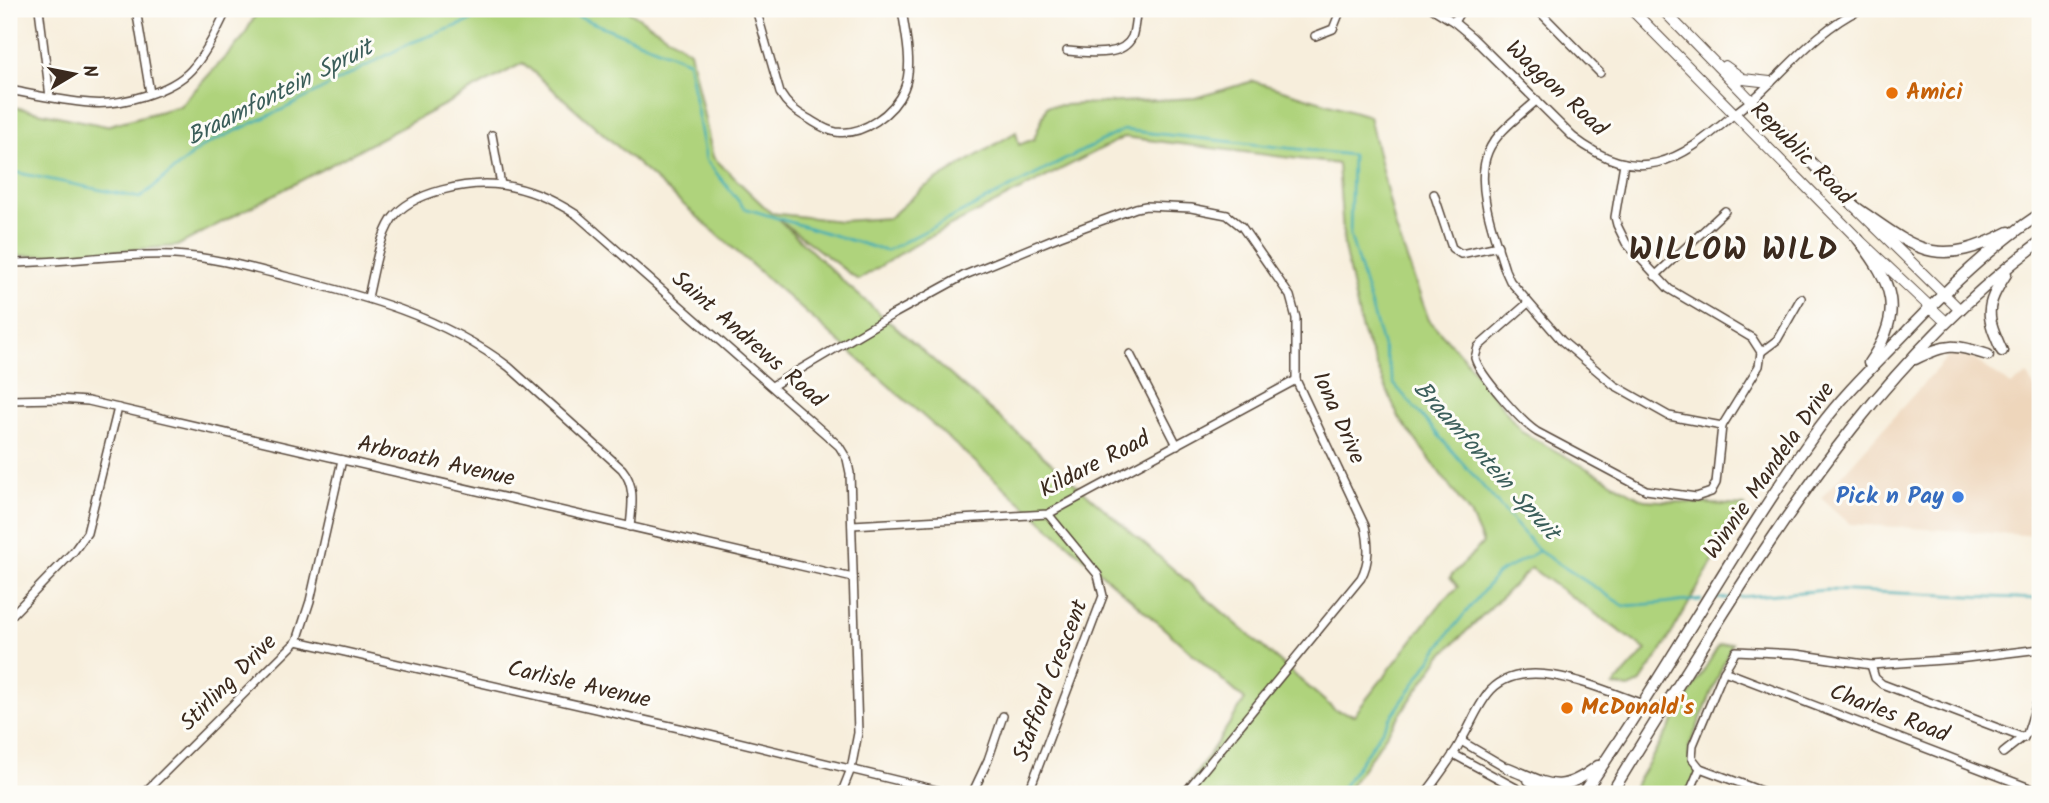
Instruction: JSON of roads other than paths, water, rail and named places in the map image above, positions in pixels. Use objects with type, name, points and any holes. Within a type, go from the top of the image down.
[{"type":"main road","name":"Republic Road","points":[[1631,9],[1858,239],[1946,322]]},
{"type":"main road","name":"Republic Road","points":[[1662,9],[1854,206],[1960,310]]},
{"type":"main road","points":[[1697,44],[1743,79],[1770,82]]},
{"type":"main road","points":[[1854,206],[1911,244],[1942,253],[1974,248],[2029,222]]},
{"type":"main road","name":"Winnie Mandela Drive","points":[[1583,794],[1643,704],[1775,491],[1820,427],[1849,391],[1944,293],[2040,214]]},
{"type":"main road","points":[[1849,391],[1879,348],[1887,331],[1891,307],[1883,274],[1858,239]]},
{"type":"main road","name":"Winnie Mandela Drive","points":[[1611,794],[1753,565],[1816,474],[1905,364],[1946,322],[2015,260],[2040,242]]},
{"type":"main road","points":[[2003,351],[1991,323],[1989,309],[1992,295],[2015,260]]},
{"type":"main road","points":[[1905,364],[1944,346],[1959,346],[1988,355]]},
{"type":"main road","points":[[1508,768],[1548,784],[1562,786],[1577,781],[1606,760]]},
{"type":"main road","points":[[1621,794],[1625,770]]},
{"type":"street","points":[[39,9],[50,97]]},
{"type":"street","points":[[136,9],[150,93]]},
{"type":"street","points":[[9,90],[92,104],[122,101],[150,93],[172,84],[191,71],[226,9]]},
{"type":"street","points":[[756,9],[780,93],[788,105],[826,129],[836,132],[852,131],[871,124],[891,108],[901,95],[907,80],[908,65],[902,9]]},
{"type":"street","points":[[1067,51],[1118,50],[1127,45],[1132,37],[1137,9]]},
{"type":"street","points":[[1315,36],[1333,29],[1341,9]]},
{"type":"street","name":"Waggon Road","points":[[1433,9],[1454,22],[1573,137],[1588,149],[1624,163],[1660,162],[1681,155],[1707,138],[1825,32],[1861,9]]},
{"type":"street","points":[[1454,22],[1462,9]]},
{"type":"street","points":[[1536,9],[1600,73]]},
{"type":"street","points":[[1537,100],[1500,135],[1488,150],[1485,162],[1483,187],[1510,281],[1562,341],[1614,385],[1669,416],[1722,426]]},
{"type":"street","points":[[492,135],[501,185]]},
{"type":"street","points":[[1528,303],[1478,347],[1475,358],[1488,379],[1526,424],[1646,490],[1696,497],[1709,494],[1715,486],[1722,426],[1759,366],[1761,352],[1752,338],[1687,301],[1655,276],[1626,243],[1617,225],[1615,208],[1624,163]]},
{"type":"street","name":"Saint Andrews Road","points":[[368,297],[385,234],[393,219],[420,198],[461,186],[501,185],[549,198],[577,215],[772,386],[844,453],[850,473],[859,723],[856,752],[841,794]]},
{"type":"street","points":[[1434,194],[1452,248],[1456,252],[1461,254],[1498,246]]},
{"type":"street","name":"Iona Drive","points":[[772,386],[892,315],[976,270],[1136,208],[1191,208],[1227,215],[1242,227],[1290,296],[1294,306],[1296,380],[1365,526],[1369,550],[1366,570],[1184,794]]},
{"type":"street","points":[[1655,276],[1725,211]]},
{"type":"street","points":[[9,263],[185,256],[230,263],[368,297],[455,332],[491,353],[540,393],[627,475],[633,499],[630,527]]},
{"type":"street","points":[[1761,352],[1777,340],[1801,298]]},
{"type":"street","points":[[1130,354],[1177,445]]},
{"type":"street","name":"Kildare Road","points":[[852,525],[1048,514],[1296,380]]},
{"type":"street","name":"Arbroath Avenue","points":[[9,400],[77,400],[118,408],[853,578]]},
{"type":"street","points":[[9,618],[74,551],[87,533],[118,408]]},
{"type":"street","name":"Stirling Drive","points":[[146,794],[297,641],[310,601],[342,460]]},
{"type":"street","name":"Stafford Crescent","points":[[1028,794],[1103,596],[1098,575],[1048,514]]},
{"type":"street","name":"Carlisle Avenue","points":[[297,641],[851,769]]},
{"type":"street","points":[[1769,794],[1700,768],[1692,758],[1693,745],[1733,652],[1743,649],[1871,665],[1958,659],[2040,649]]},
{"type":"street","points":[[1871,665],[1875,678],[1882,684],[2024,738]]},
{"type":"street","name":"Charles Road","points":[[1724,671],[2040,792]]},
{"type":"street","points":[[1425,794],[1453,754],[1486,696],[1492,689],[1515,675],[1543,674],[1643,704]]},
{"type":"street","points":[[2003,754],[2024,738],[2040,693]]},
{"type":"street","points":[[972,794],[988,760],[1003,716]]},
{"type":"street","points":[[1461,741],[1550,794]]},
{"type":"street","points":[[1453,754],[1527,794]]},
{"type":"street","points":[[1689,794],[1700,768]]},
{"type":"street","points":[[851,769],[953,794]]},
{"type":"waterway","name":"Braamfontein Spruit","points":[[9,171],[140,198],[203,146],[292,105],[410,43],[468,22],[488,9]]},
{"type":"waterway","name":"Braamfontein Spruit","points":[[567,9],[569,13],[688,61],[706,160],[744,208],[886,251],[1123,130],[1352,155],[1350,235],[1394,384],[1539,551],[1624,606],[1701,600]]},
{"type":"waterway","points":[[1334,794],[1343,787],[1449,633],[1497,574],[1539,551]]},
{"type":"waterway","name":"Braamfontein Spruit","points":[[1739,597],[1827,590],[2040,599]]},
{"type":"waterway","name":"Braamfontein Spruit","points":[[1711,599],[1729,598]]},
{"type":"place","name":"Amici","points":[[1892,93]]},
{"type":"place","name":"Pick n Pay","points":[[1958,497]]},
{"type":"place","name":"McDonald's","points":[[1567,708]]},
{"type":"district","name":"WILLOW WILD","points":[[1734,251]]}]
